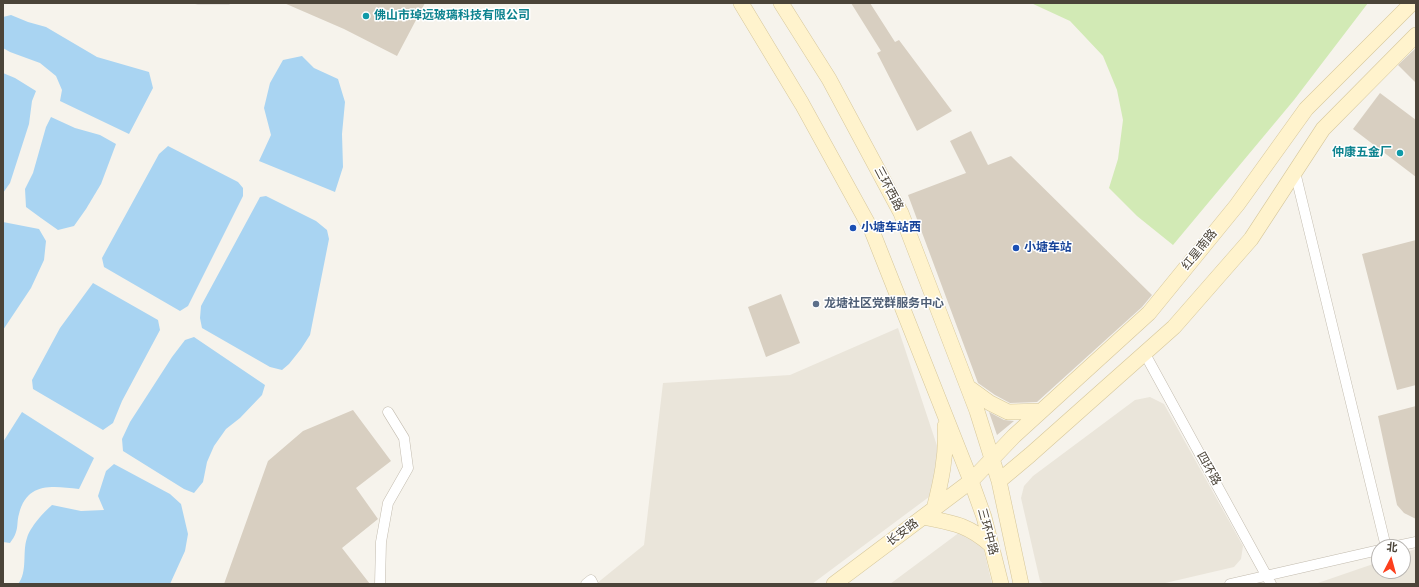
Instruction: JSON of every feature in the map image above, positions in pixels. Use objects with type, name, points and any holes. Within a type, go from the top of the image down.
[{"type":"main road","name":"三环中路","points":[[741,3],[802,104],[872,231],[971,481],[984,517],[1001,584]]},
{"type":"main road","name":"三环西路","points":[[781,3],[829,79],[902,213],[977,410],[992,459]]},
{"type":"main road","name":"红星南路","points":[[971,481],[1014,436],[1149,313],[1237,205],[1306,109],[1412,3]]},
{"type":"main road","points":[[971,481],[999,481],[1174,327],[1251,238],[1324,129],[1416,35]]},
{"type":"main road","points":[[968,387],[990,403],[1008,412],[1042,411]]},
{"type":"main road","points":[[944,413],[946,444],[941,480],[929,513],[970,529],[991,545]]},
{"type":"main road","name":"三环中路","points":[[992,459],[999,481],[1021,584]]},
{"type":"main road","points":[[1007,520],[1007,498],[1012,480],[1019,464]]},
{"type":"main road","name":"长安路","points":[[834,584],[971,481]]},
{"type":"street","points":[[1294,172],[1384,539]]},
{"type":"street","name":"四环路","points":[[1145,354],[1268,580]]},
{"type":"street","points":[[380,584],[381,542],[388,503],[408,468],[404,438],[388,412]]},
{"type":"street","points":[[1230,584],[1268,580],[1371,552]]},
{"type":"street","points":[[586,584],[591,580],[593,584]]},
{"type":"shaded area","points":[[192,3],[231,3],[229,5],[198,5]]},
{"type":"shaded area","points":[[898,328],[949,482],[812,584],[596,584],[644,545],[663,383],[790,375]]},
{"type":"shaded area","points":[[1150,397],[1164,404],[1243,546],[1241,559],[1234,567],[1161,584],[1044,584],[1040,581],[1021,498],[1024,486],[1033,476],[1135,400]]},
{"type":"shaded area","points":[[960,532],[983,546],[992,584],[890,584]]},
{"type":"shaded area","points":[[1416,549],[1416,584],[1315,584],[1371,565],[1371,579],[1411,579],[1411,551]]},
{"type":"green space","points":[[1031,3],[1368,3],[1294,100],[1173,245],[1137,216],[1109,188],[1118,159],[1123,120],[1117,90],[1103,56],[1070,21]]},
{"type":"water","points":[[11,15],[46,27],[97,57],[149,72],[153,88],[129,134],[60,101],[62,90],[56,76],[40,63],[3,48],[3,17]]},
{"type":"water","points":[[302,56],[314,68],[338,79],[345,102],[342,134],[343,167],[335,192],[259,161],[271,135],[264,108],[270,83],[283,60]]},
{"type":"water","points":[[3,73],[15,78],[36,91],[32,101],[29,124],[10,183],[3,193]]},
{"type":"water","points":[[51,117],[75,128],[100,135],[116,144],[101,184],[86,209],[74,226],[58,230],[26,207],[25,189],[33,173],[46,127]]},
{"type":"water","points":[[168,146],[238,182],[243,188],[243,196],[188,306],[180,311],[104,267],[102,258],[159,154]]},
{"type":"water","points":[[266,196],[316,221],[327,230],[329,239],[310,335],[289,364],[282,370],[270,367],[202,328],[200,318],[201,306],[260,197]]},
{"type":"water","points":[[3,222],[39,229],[46,241],[44,260],[31,288],[3,330]]},
{"type":"water","points":[[93,283],[158,320],[160,330],[122,401],[113,423],[103,430],[33,389],[32,380],[60,328]]},
{"type":"water","points":[[194,337],[265,385],[262,395],[240,418],[226,429],[214,446],[207,462],[203,482],[194,493],[184,489],[123,451],[122,439],[130,422],[172,357],[185,340]]},
{"type":"water","points":[[22,412],[94,458],[79,489],[59,487],[42,488],[34,491],[28,496],[18,516],[16,533],[10,543],[3,542],[3,442]]},
{"type":"water","points":[[114,464],[170,494],[181,504],[188,534],[185,551],[170,584],[18,584],[23,574],[27,538],[31,529],[38,520],[52,505],[81,511],[104,510],[98,496],[106,471]]},
{"type":"building","name":"佛山市琸远玻璃科技有限公司","points":[[284,3],[425,3],[397,56],[344,29]]},
{"type":"building","points":[[851,3],[870,3],[895,42],[899,40],[952,111],[917,131],[877,53],[881,51]]},
{"type":"building","points":[[1416,48],[1416,83],[1398,65]]},
{"type":"building","name":"仲康五金厂","points":[[1380,93],[1416,120],[1416,177],[1353,129]]},
{"type":"building","name":"小塘车站","points":[[971,131],[988,165],[1011,156],[1152,295],[1142,307],[1037,402],[1010,403],[978,383],[908,195],[966,173],[950,141]]},
{"type":"building","points":[[1416,240],[1416,385],[1397,390],[1362,254]]},
{"type":"building","points":[[781,294],[800,343],[766,357],[748,307]]},
{"type":"building","points":[[1416,406],[1416,519],[1404,513],[1397,505],[1378,416]]},
{"type":"building","points":[[353,410],[391,461],[356,488],[378,519],[342,548],[370,584],[224,584],[268,461],[303,431]]},
{"type":"building","points":[[989,412],[1004,420],[1014,421],[997,435]]},
{"type":"place","name":"佛山市琸远玻璃科技有限公司","points":[[366,16]]},
{"type":"place","name":"仲康五金厂","points":[[1400,153]]},
{"type":"place","name":"小塘车站西","points":[[853,228]]},
{"type":"place","name":"小塘车站","points":[[1016,248]]},
{"type":"place","name":"龙塘社区党群服务中心","points":[[816,304]]}]
